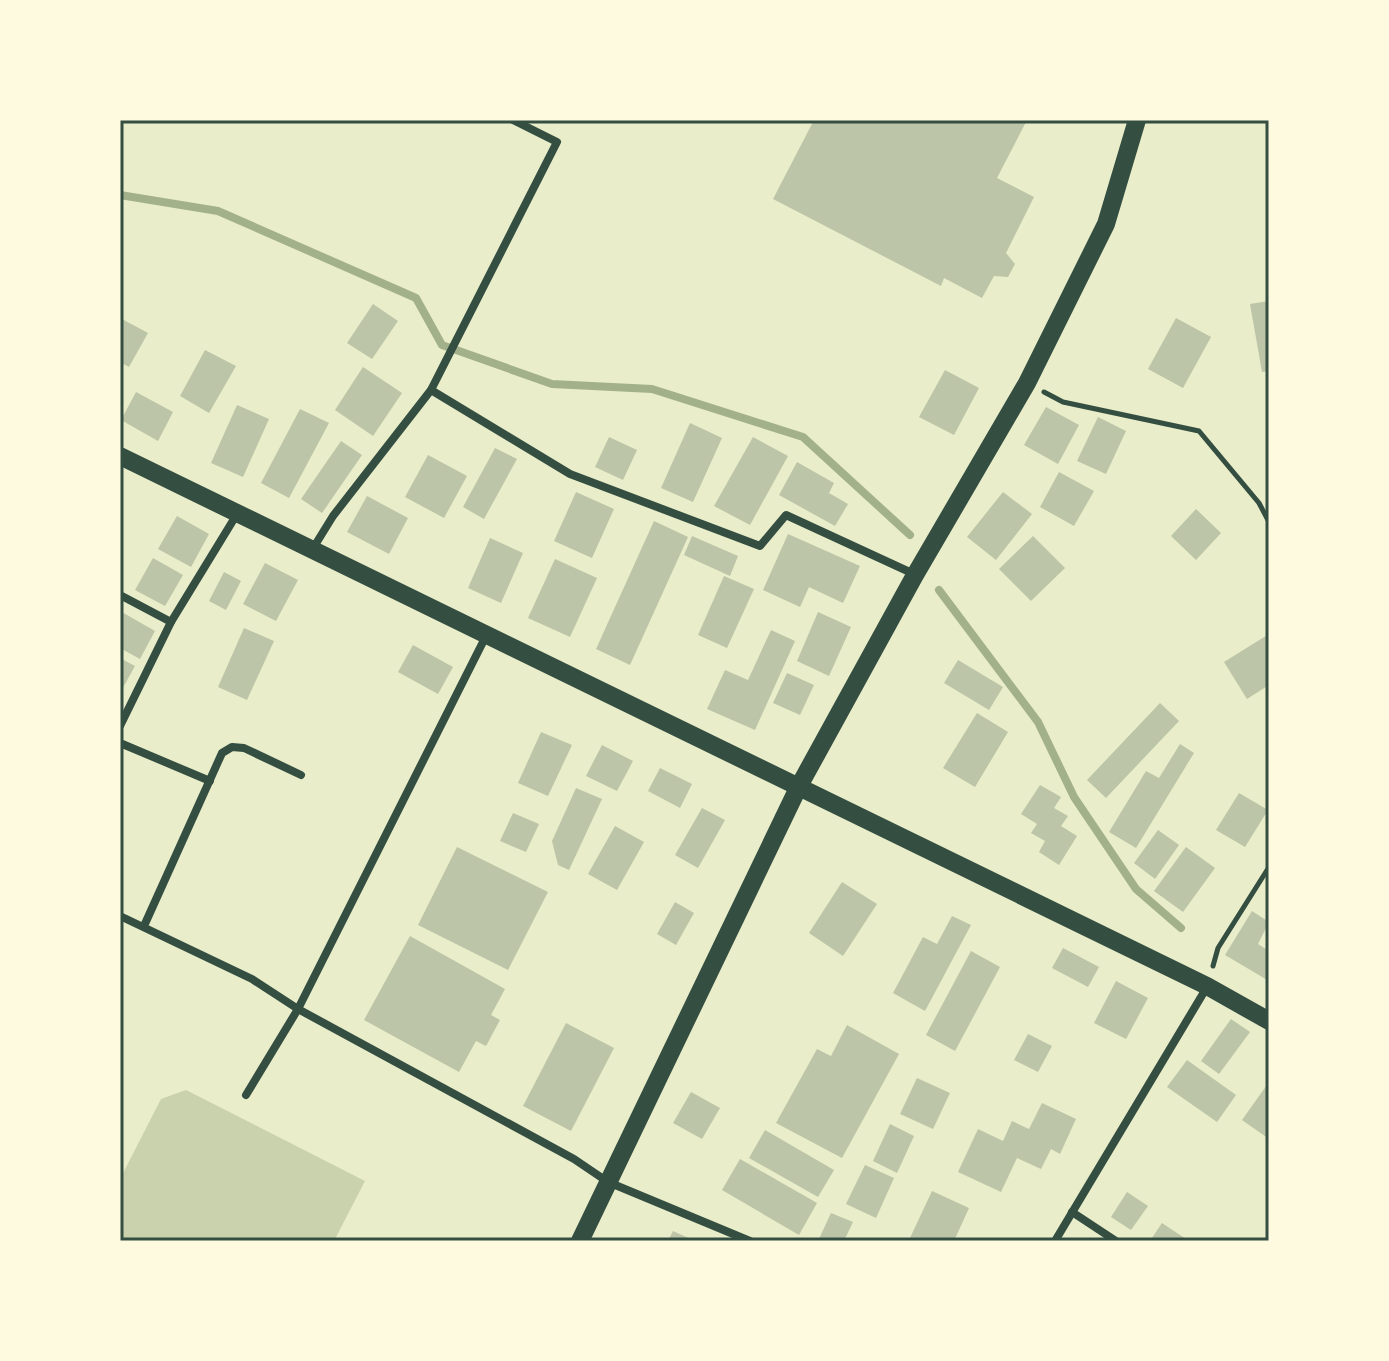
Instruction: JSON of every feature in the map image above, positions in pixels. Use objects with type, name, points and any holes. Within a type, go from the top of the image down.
[{"type":"main road","points":[[580,1241],[798,788],[915,575],[1027,383],[1106,224],[1137,120]]},
{"type":"main road","points":[[120,456],[1207,986],[1269,1021]]},
{"type":"street","points":[[311,551],[333,516],[431,390],[557,142],[513,120]]},
{"type":"street","points":[[431,390],[570,474],[760,546],[786,515],[915,575]]},
{"type":"street","points":[[120,726],[122,716],[171,622],[237,514]]},
{"type":"street","points":[[120,595],[171,622]]},
{"type":"street","points":[[246,1095],[298,1009],[486,636]]},
{"type":"street","points":[[120,743],[210,781]]},
{"type":"street","points":[[144,926],[222,753],[232,747],[244,748],[301,775]]},
{"type":"street","points":[[120,916],[252,979],[298,1009],[560,1151],[608,1182],[750,1241]]},
{"type":"street","points":[[1055,1241],[1207,986]]},
{"type":"street","points":[[1072,1212],[1116,1241]]},
{"type":"path","points":[[1027,383],[1063,402],[1199,431],[1259,503],[1269,522]]},
{"type":"path","points":[[1207,986],[1218,948],[1269,867]]},
{"type":"green space","points":[[186,1090],[365,1181],[334,1241],[120,1241],[120,1179],[161,1099]]},
{"type":"building","points":[[814,120],[1027,120],[997,178],[1034,197],[1006,253],[1015,264],[1008,277],[994,276],[982,298],[944,278],[941,286],[773,199]]},
{"type":"building","points":[[1269,301],[1269,371],[1262,372],[1250,304]]},
{"type":"building","points":[[373,304],[398,321],[372,359],[347,343]]},
{"type":"building","points":[[120,318],[148,333],[129,367],[120,362]]},
{"type":"building","points":[[1176,318],[1211,337],[1183,388],[1148,369]]},
{"type":"building","points":[[205,350],[236,366],[209,413],[180,396]]},
{"type":"building","points":[[363,367],[402,393],[373,436],[335,410]]},
{"type":"building","points":[[945,370],[979,388],[954,435],[919,417]]},
{"type":"building","points":[[136,392],[173,412],[158,441],[121,420]]},
{"type":"building","points":[[237,405],[269,419],[243,477],[211,463]]},
{"type":"building","points":[[1046,407],[1079,425],[1058,464],[1024,445]]},
{"type":"building","points":[[300,409],[329,423],[289,498],[261,483]]},
{"type":"building","points":[[1098,417],[1126,431],[1106,474],[1077,461]]},
{"type":"building","points":[[690,423],[722,438],[693,502],[661,488]]},
{"type":"building","points":[[609,437],[637,450],[623,480],[595,467]]},
{"type":"building","points":[[753,437],[788,456],[750,525],[714,506]]},
{"type":"building","points":[[341,441],[362,455],[322,513],[301,499]]},
{"type":"building","points":[[495,448],[517,459],[484,519],[463,507]]},
{"type":"building","points":[[428,455],[467,476],[444,518],[405,497]]},
{"type":"building","points":[[797,462],[834,483],[829,493],[848,504],[835,526],[779,495]]},
{"type":"building","points":[[1059,472],[1094,491],[1074,526],[1040,507]]},
{"type":"building","points":[[576,492],[614,509],[592,558],[554,541]]},
{"type":"building","points":[[1003,492],[1032,514],[996,560],[967,537]]},
{"type":"building","points":[[367,496],[408,518],[389,554],[347,532]]},
{"type":"building","points":[[1196,509],[1221,533],[1196,560],[1171,536]]},
{"type":"building","points":[[177,516],[209,534],[191,567],[158,549]]},
{"type":"building","points":[[654,521],[688,537],[630,665],[596,649]]},
{"type":"building","points":[[788,534],[860,566],[843,603],[809,587],[800,607],[763,590]]},
{"type":"building","points":[[692,536],[738,556],[730,576],[684,555]]},
{"type":"building","points":[[1033,536],[1065,568],[1031,601],[999,569]]},
{"type":"building","points":[[490,538],[523,553],[501,603],[468,588]]},
{"type":"building","points":[[153,558],[183,575],[165,606],[135,590]]},
{"type":"building","points":[[555,559],[597,578],[570,637],[528,618]]},
{"type":"building","points":[[265,563],[298,580],[276,621],[243,604]]},
{"type":"building","points":[[224,572],[241,581],[226,610],[209,601]]},
{"type":"building","points":[[724,576],[754,589],[727,648],[698,635]]},
{"type":"building","points":[[120,611],[155,631],[140,659],[120,648]]},
{"type":"building","points":[[818,612],[851,627],[829,676],[797,661]]},
{"type":"building","points":[[244,628],[274,641],[247,700],[218,687]]},
{"type":"building","points":[[771,630],[795,641],[755,730],[707,709],[725,670],[748,680]]},
{"type":"building","points":[[1269,634],[1269,685],[1247,699],[1224,662]]},
{"type":"building","points":[[413,645],[453,667],[438,694],[398,672]]},
{"type":"building","points":[[120,658],[135,666],[120,693]]},
{"type":"building","points":[[958,660],[1003,687],[989,710],[944,683]]},
{"type":"building","points":[[787,673],[814,685],[800,715],[773,703]]},
{"type":"building","points":[[1160,703],[1179,721],[1106,798],[1087,780]]},
{"type":"building","points":[[977,713],[1008,732],[975,787],[943,768]]},
{"type":"building","points":[[541,732],[572,745],[548,796],[518,783]]},
{"type":"building","points":[[1180,744],[1194,753],[1136,848],[1109,832],[1146,771],[1159,778]]},
{"type":"building","points":[[602,745],[633,761],[617,791],[586,776]]},
{"type":"building","points":[[660,768],[692,784],[680,808],[648,791]]},
{"type":"building","points":[[1040,785],[1061,797],[1054,808],[1068,816],[1061,826],[1077,836],[1059,865],[1039,852],[1045,841],[1031,833],[1037,824],[1021,814]]},
{"type":"building","points":[[576,788],[602,799],[569,870],[558,865],[552,841]]},
{"type":"building","points":[[1239,793],[1268,810],[1245,847],[1216,830]]},
{"type":"building","points":[[702,808],[725,820],[698,868],[675,855]]},
{"type":"building","points":[[513,813],[539,824],[526,852],[500,841]]},
{"type":"building","points":[[615,826],[644,842],[617,890],[588,874]]},
{"type":"building","points":[[1158,830],[1179,845],[1155,879],[1134,863]]},
{"type":"building","points":[[457,847],[548,892],[508,970],[418,925]]},
{"type":"building","points":[[1186,847],[1215,868],[1183,912],[1154,891]]},
{"type":"building","points":[[842,882],[877,904],[843,956],[809,933]]},
{"type":"building","points":[[675,902],[694,913],[676,945],[657,934]]},
{"type":"building","points":[[1252,911],[1269,922],[1258,944],[1269,951],[1269,981],[1225,955]]},
{"type":"building","points":[[952,916],[971,925],[925,1011],[893,993],[923,937],[937,944]]},
{"type":"building","points":[[410,936],[505,989],[491,1015],[500,1020],[486,1046],[476,1041],[459,1072],[364,1020]]},
{"type":"building","points":[[1063,948],[1099,967],[1088,987],[1052,968]]},
{"type":"building","points":[[971,951],[1000,967],[955,1051],[926,1035]]},
{"type":"building","points":[[1116,981],[1148,998],[1126,1039],[1094,1023]]},
{"type":"building","points":[[1231,1019],[1250,1032],[1219,1074],[1201,1061]]},
{"type":"building","points":[[566,1023],[614,1048],[571,1131],[523,1106]]},
{"type":"building","points":[[847,1025],[899,1054],[842,1158],[776,1123],[817,1049],[831,1056]]},
{"type":"building","points":[[1028,1034],[1052,1046],[1038,1072],[1014,1060]]},
{"type":"building","points":[[1187,1060],[1236,1095],[1217,1122],[1167,1087]]},
{"type":"building","points":[[917,1078],[950,1093],[933,1129],[900,1114]]},
{"type":"building","points":[[1269,1082],[1269,1139],[1242,1120]]},
{"type":"building","points":[[691,1092],[720,1108],[702,1139],[673,1123]]},
{"type":"building","points":[[1042,1103],[1076,1119],[1060,1154],[1051,1149],[1041,1169],[1017,1158],[1001,1192],[958,1172],[978,1129],[1003,1141],[1012,1121],[1029,1129]]},
{"type":"building","points":[[890,1124],[914,1136],[897,1173],[873,1161]]},
{"type":"building","points":[[765,1130],[834,1170],[818,1197],[749,1158]]},
{"type":"building","points":[[740,1159],[817,1203],[799,1235],[722,1190]]},
{"type":"building","points":[[865,1165],[894,1178],[876,1218],[846,1204]]},
{"type":"building","points":[[932,1191],[969,1208],[954,1241],[916,1241],[910,1238]]},
{"type":"building","points":[[1127,1192],[1148,1206],[1131,1230],[1111,1217]]},
{"type":"building","points":[[831,1213],[853,1222],[844,1241],[818,1241]]},
{"type":"building","points":[[1162,1223],[1189,1241],[1150,1241]]},
{"type":"building","points":[[673,1231],[695,1241],[668,1241]]},
{"type":"waterway","points":[[120,195],[218,211],[416,298],[442,345],[552,384],[652,389],[803,437],[910,535]]},
{"type":"waterway","points":[[939,590],[1038,722],[1074,797],[1136,889],[1181,928]]}]
